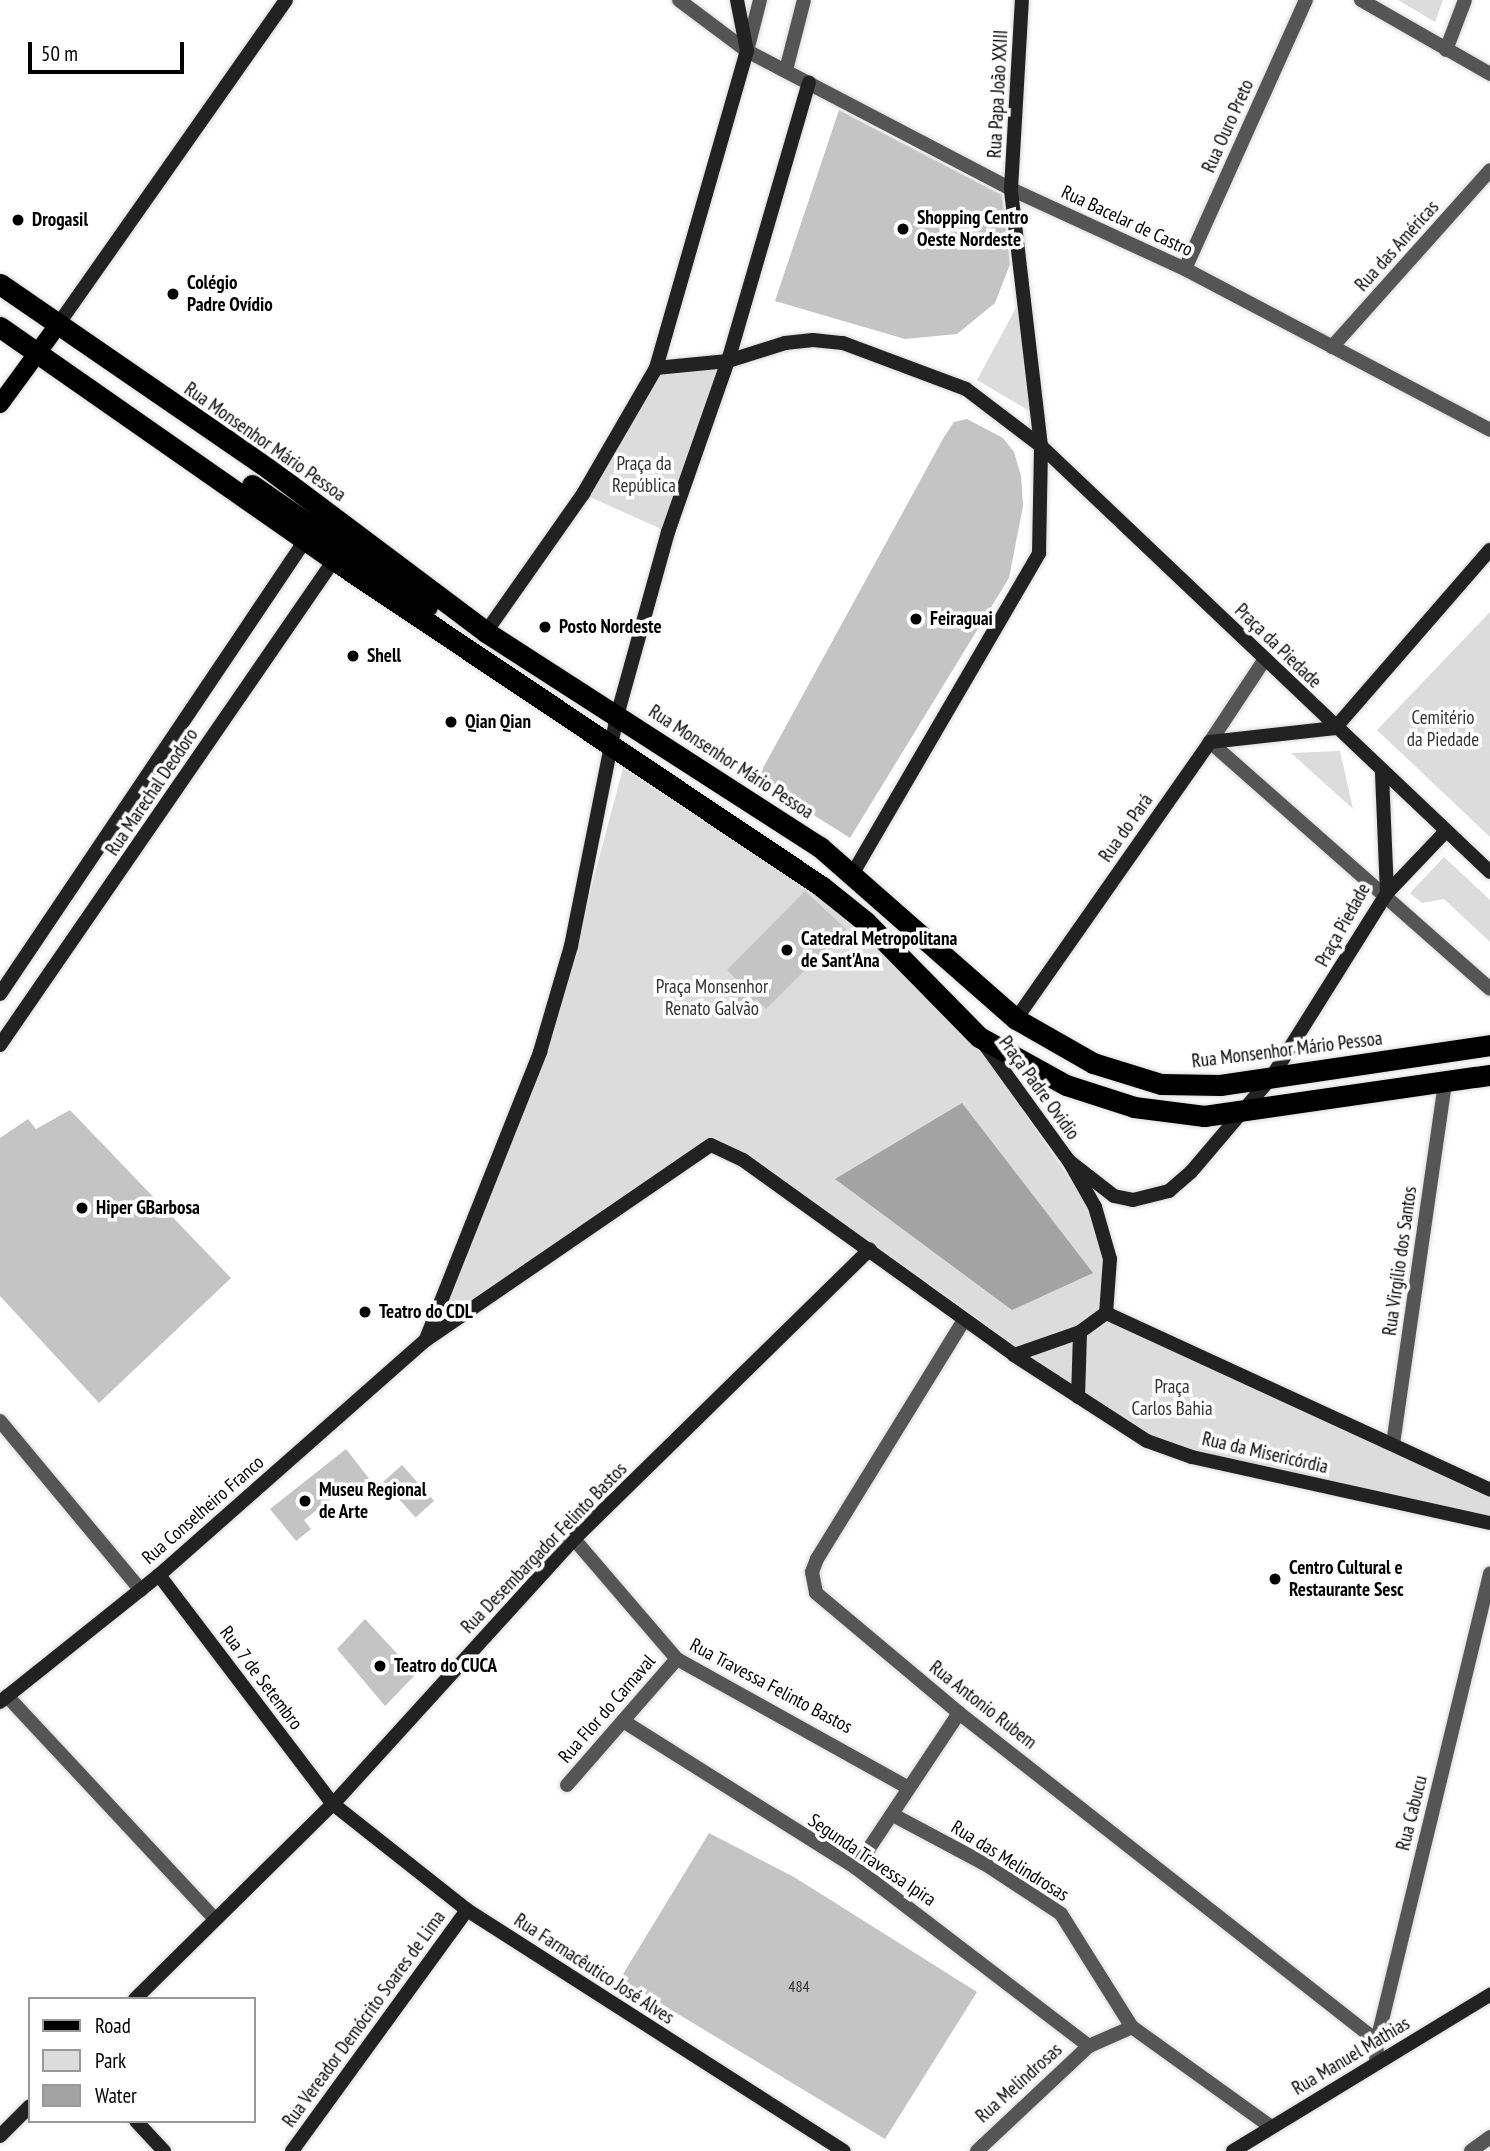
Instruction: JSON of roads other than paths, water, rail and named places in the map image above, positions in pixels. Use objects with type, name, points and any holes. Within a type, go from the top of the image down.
[{"type":"highway","name":"Rua Monsenhor Mário Pessoa","points":[[0,284],[57,326],[269,469],[486,632],[732,786],[853,873],[1016,1019],[1093,1063],[1161,1084],[1220,1085],[1490,1045]]},
{"type":"highway","points":[[0,327],[211,471],[334,560],[830,892],[979,1037],[1100,1098],[1166,1112],[1240,1113],[1490,1075]]},
{"type":"highway","points":[[211,471],[258,488],[449,620],[486,632]]},
{"type":"main road","points":[[0,404],[57,326]]},
{"type":"street","points":[[57,326],[286,0]]},
{"type":"street","name":"Rua Bacelar de Castro","points":[[679,0],[747,51],[1011,189],[1185,269],[1490,430]]},
{"type":"street","points":[[737,0],[747,51]]},
{"type":"street","points":[[486,632],[583,494],[656,368],[760,0]]},
{"type":"street","points":[[786,71],[804,0]]},
{"type":"street","name":"Rua Papa João XXIII","points":[[853,873],[1039,553],[1041,446],[1024,269],[1011,189],[1023,0]]},
{"type":"street","name":"Rua Ouro Preto","points":[[1185,269],[1306,0]]},
{"type":"street","points":[[1362,0],[1490,74]]},
{"type":"street","points":[[1446,50],[1465,0]]},
{"type":"street","points":[[426,1340],[540,1052],[571,946],[613,749],[617,716],[668,532],[728,361],[809,83]]},
{"type":"street","name":"Rua das Américas","points":[[1332,346],[1490,170]]},
{"type":"street","name":"Praça da Piedade","points":[[656,368],[728,361],[785,343],[843,343],[957,383],[1041,446],[1382,773],[1490,872]]},
{"type":"street","name":"Rua Marechal Deodoro","points":[[0,994],[306,539]]},
{"type":"street","points":[[1210,741],[1335,728],[1490,550]]},
{"type":"street","name":"Rua Marechal Deodoro","points":[[0,1045],[334,560]]},
{"type":"street","name":"Rua do Pará","points":[[1016,1019],[1265,659]]},
{"type":"street","points":[[1210,741],[1387,893],[1490,989]]},
{"type":"street","name":"Praça Piedade","points":[[1271,1078],[1387,893],[1382,773]]},
{"type":"street","points":[[1387,893],[1446,831]]},
{"type":"street","name":"Praça Padre Ovidio","points":[[979,1037],[1069,1161]]},
{"type":"street","points":[[1069,1161],[1114,1196],[1152,1197],[1191,1172],[1271,1078]]},
{"type":"street","name":"Rua Virgílio dos Santos","points":[[1392,1444],[1445,1083]]},
{"type":"street","points":[[426,1340],[711,1145],[734,1154],[870,1249],[1014,1355],[1080,1332],[1106,1313]]},
{"type":"street","points":[[1069,1161],[1106,1236],[1106,1313]]},
{"type":"street","name":"Rua Desembargador Felinto Bastos","points":[[137,1997],[333,1804],[574,1539],[870,1249]]},
{"type":"street","points":[[1106,1313],[1490,1490]]},
{"type":"street","name":"Rua Antonio Rubem","points":[[964,1320],[812,1572],[816,1592],[827,1606],[959,1713],[1377,2040]]},
{"type":"street","points":[[1078,1397],[1080,1332]]},
{"type":"street","name":"Rua Conselheiro Franco","points":[[4,1699],[159,1575],[426,1340]]},
{"type":"street","name":"Rua da Misericórdia","points":[[1014,1355],[1147,1441],[1192,1457],[1490,1523]]},
{"type":"street","points":[[0,1421],[141,1590]]},
{"type":"street","name":"Rua Travessa Felinto Bastos","points":[[574,1539],[677,1659],[909,1788]]},
{"type":"street","name":"Rua Cabucu","points":[[1376,2063],[1377,2040],[1490,1573]]},
{"type":"street","name":"Rua 7 de Setembro","points":[[159,1575],[333,1804]]},
{"type":"street","name":"Rua Flor do Carnaval","points":[[567,1785],[677,1659]]},
{"type":"street","points":[[4,1699],[215,1918]]},
{"type":"street","points":[[856,1868],[895,1816],[909,1788],[959,1713]]},
{"type":"street","name":"Segunda Travessa Ipira","points":[[623,1721],[856,1868],[1089,2046]]},
{"type":"street","name":"Rua Farmacêutico José Alves","points":[[333,1804],[467,1910],[813,2134],[844,2151]]},
{"type":"street","name":"Rua das Melindrosas","points":[[895,1816],[985,1864],[1061,1914],[1132,2027],[1271,2127]]},
{"type":"street","name":"Rua Vereador Demócrito Soares de Lima","points":[[292,2151],[467,1910]]},
{"type":"street","name":"Rua Manuel Mathias","points":[[1233,2151],[1490,1994]]},
{"type":"street","points":[[1089,2046],[1132,2027]]},
{"type":"street","name":"Rua Melindrosas","points":[[977,2151],[1089,2046]]},
{"type":"street","points":[[0,2136],[28,2108]]},
{"type":"street","points":[[138,2123],[164,2151]]},
{"type":"street","points":[[813,2134],[830,2151]]},
{"type":"street","points":[[1471,2151],[1490,2138]]},
{"type":"water","points":[[962,1103],[1093,1273],[1012,1310],[835,1179]]},
{"type":"place","name":"Drogasil","points":[[18,220]]},
{"type":"place","name":"Shopping Centro Oeste Nordeste","points":[[903,229]]},
{"type":"place","name":"Colégio Padre Ovídio","points":[[173,294]]},
{"type":"place","name":"Feiraguai","points":[[916,619]]},
{"type":"place","name":"Posto Nordeste","points":[[545,627]]},
{"type":"place","name":"Shell","points":[[353,656]]},
{"type":"place","name":"Qian Qian","points":[[451,722]]},
{"type":"place","name":"Catedral Metropolitana de Sant'Ana","points":[[787,950]]},
{"type":"place","name":"Hiper GBarbosa","points":[[82,1208]]},
{"type":"place","name":"Teatro do CDL","points":[[365,1312]]},
{"type":"place","name":"Museu Regional de Arte","points":[[305,1501]]},
{"type":"place","name":"Centro Cultural e Restaurante Sesc","points":[[1275,1579]]},
{"type":"place","name":"Teatro do CUCA","points":[[380,1666]]},
{"type":"park label","name":"Praça da República","points":[[644,475]]},
{"type":"park label","name":"Cemitério da Piedade","points":[[1443,729]]},
{"type":"park label","name":"Praça Monsenhor Renato Galvão","points":[[712,998]]},
{"type":"park label","name":"Praça Carlos Bahia","points":[[1172,1398]]}]
